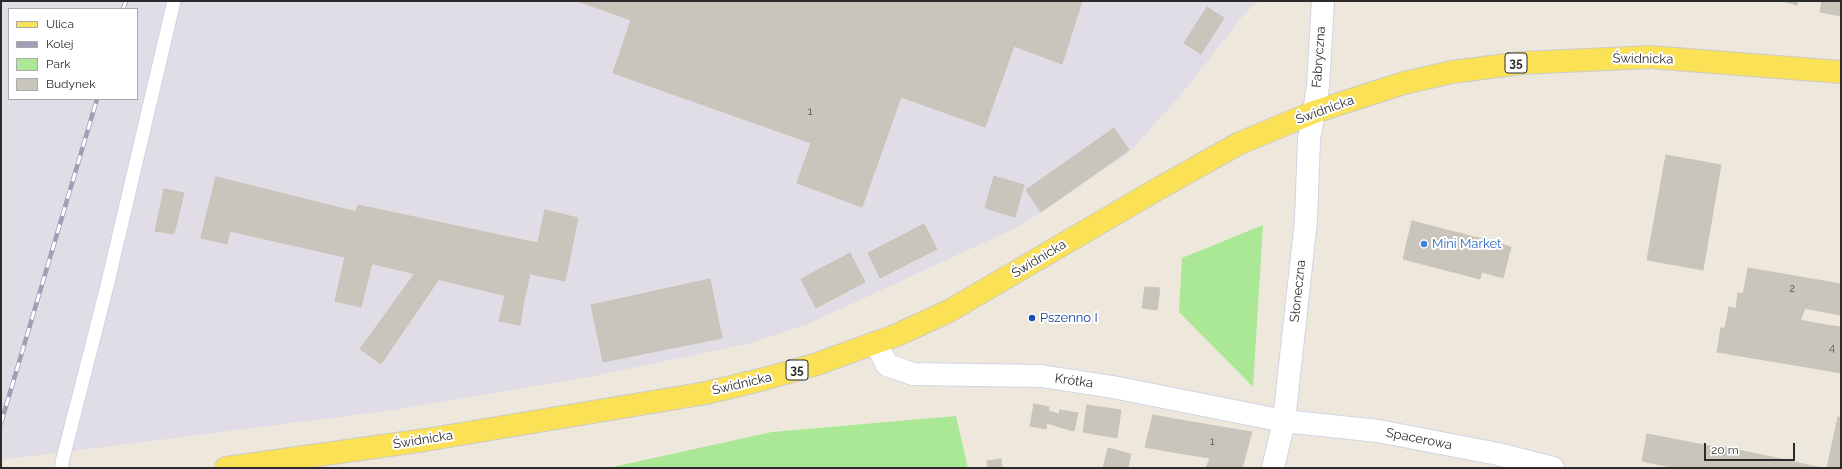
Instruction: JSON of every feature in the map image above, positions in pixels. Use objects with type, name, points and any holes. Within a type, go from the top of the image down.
[{"type":"main road","name":"Świdnicka","points":[[226,468],[425,440],[706,393],[764,380],[814,365],[876,343],[949,311],[1238,144],[1314,112],[1418,80],[1452,72],[1521,63],[1650,57],[1841,72]]},
{"type":"street","name":"Fabryczna","points":[[1314,112],[1318,86],[1323,1]]},
{"type":"street","name":"Słoneczna","points":[[1273,468],[1284,421],[1306,220],[1309,139],[1314,112]]},
{"type":"street","name":"Krótka","points":[[876,343],[887,365],[913,374],[1041,376],[1113,387],[1284,421]]},
{"type":"street","name":"Spacerowa","points":[[1284,421],[1378,431],[1498,454],[1553,468]]},
{"type":"lane","points":[[62,468],[62,462],[107,286],[174,1]]},
{"type":"shaded area","points":[[1,1],[1258,1],[1242,17],[1184,91],[1130,152],[1022,225],[808,324],[747,344],[589,377],[395,410],[1,460]]},
{"type":"green space","points":[[1263,225],[1253,387],[1179,312],[1182,258]]},
{"type":"green space","points":[[956,416],[968,468],[608,468],[772,432]]},
{"type":"building","points":[[577,1],[1030,1],[985,127],[901,97],[862,207],[797,183],[811,143],[613,73],[631,20]]},
{"type":"building","points":[[1030,1],[1082,1],[1062,64],[1014,46]]},
{"type":"building","points":[[1782,1],[1798,1],[1797,5]]},
{"type":"building","points":[[1822,1],[1841,1],[1841,16],[1820,12]]},
{"type":"building","points":[[1207,7],[1224,18],[1201,54],[1184,43]]},
{"type":"building","points":[[1114,128],[1129,150],[1041,212],[1026,190]]},
{"type":"building","points":[[1666,155],[1721,165],[1703,270],[1647,260]]},
{"type":"building","points":[[994,176],[1024,185],[1015,217],[985,208]]},
{"type":"building","points":[[216,177],[264,189],[252,236],[204,225]]},
{"type":"building","points":[[164,189],[184,193],[174,234],[155,231]]},
{"type":"building","points":[[264,189],[357,212],[345,257],[252,236]]},
{"type":"building","points":[[358,205],[537,243],[524,300],[345,257]]},
{"type":"building","points":[[545,210],[578,218],[565,281],[531,274]]},
{"type":"building","points":[[1412,221],[1490,241],[1480,279],[1403,259]]},
{"type":"building","points":[[924,224],[937,249],[880,278],[868,253]]},
{"type":"building","points":[[204,225],[230,231],[227,244],[201,238]]},
{"type":"building","points":[[1490,241],[1511,247],[1503,278],[1482,272]]},
{"type":"building","points":[[850,253],[865,282],[816,308],[801,279]]},
{"type":"building","points":[[345,257],[372,263],[361,307],[335,301]]},
{"type":"building","points":[[1748,268],[1841,284],[1841,315],[1744,297],[1743,294]]},
{"type":"building","points":[[415,273],[439,279],[381,364],[360,349]]},
{"type":"building","points":[[710,279],[722,338],[603,362],[591,305]]},
{"type":"building","points":[[1145,287],[1160,288],[1157,310],[1142,308]]},
{"type":"building","points":[[1738,293],[1744,294],[1744,297],[1805,308],[1800,321],[1736,309]]},
{"type":"building","points":[[505,296],[524,300],[520,325],[499,321]]},
{"type":"building","points":[[1729,307],[1826,325],[1818,369],[1717,352],[1721,328],[1725,328]]},
{"type":"building","points":[[1826,325],[1841,327],[1841,373],[1818,369]]},
{"type":"building","points":[[1034,404],[1049,407],[1046,429],[1030,426]]},
{"type":"building","points":[[1087,405],[1121,410],[1117,438],[1083,432]]},
{"type":"building","points":[[1060,410],[1078,413],[1074,431],[1056,426]]},
{"type":"building","points":[[1048,411],[1059,414],[1056,426],[1047,423]]},
{"type":"building","points":[[1153,415],[1180,420],[1172,452],[1145,447]]},
{"type":"building","points":[[1838,417],[1841,418],[1841,468],[1827,468]]},
{"type":"building","points":[[1180,420],[1252,432],[1242,468],[1206,468],[1210,458],[1172,452]]},
{"type":"building","points":[[1647,434],[1720,448],[1716,468],[1675,468],[1642,461]]},
{"type":"building","points":[[1720,446],[1822,468],[1716,468]]},
{"type":"building","points":[[1108,448],[1131,454],[1128,468],[1103,468]]},
{"type":"building","points":[[1001,459],[1002,468],[988,468],[987,461]]},
{"type":"railway","points":[[123,8],[126,1]]},
{"type":"railway","points":[[1,423],[97,100]]},
{"type":"place","name":"Mini Market","points":[[1424,244]]},
{"type":"place","name":"Pszenno I","points":[[1032,318]]}]
